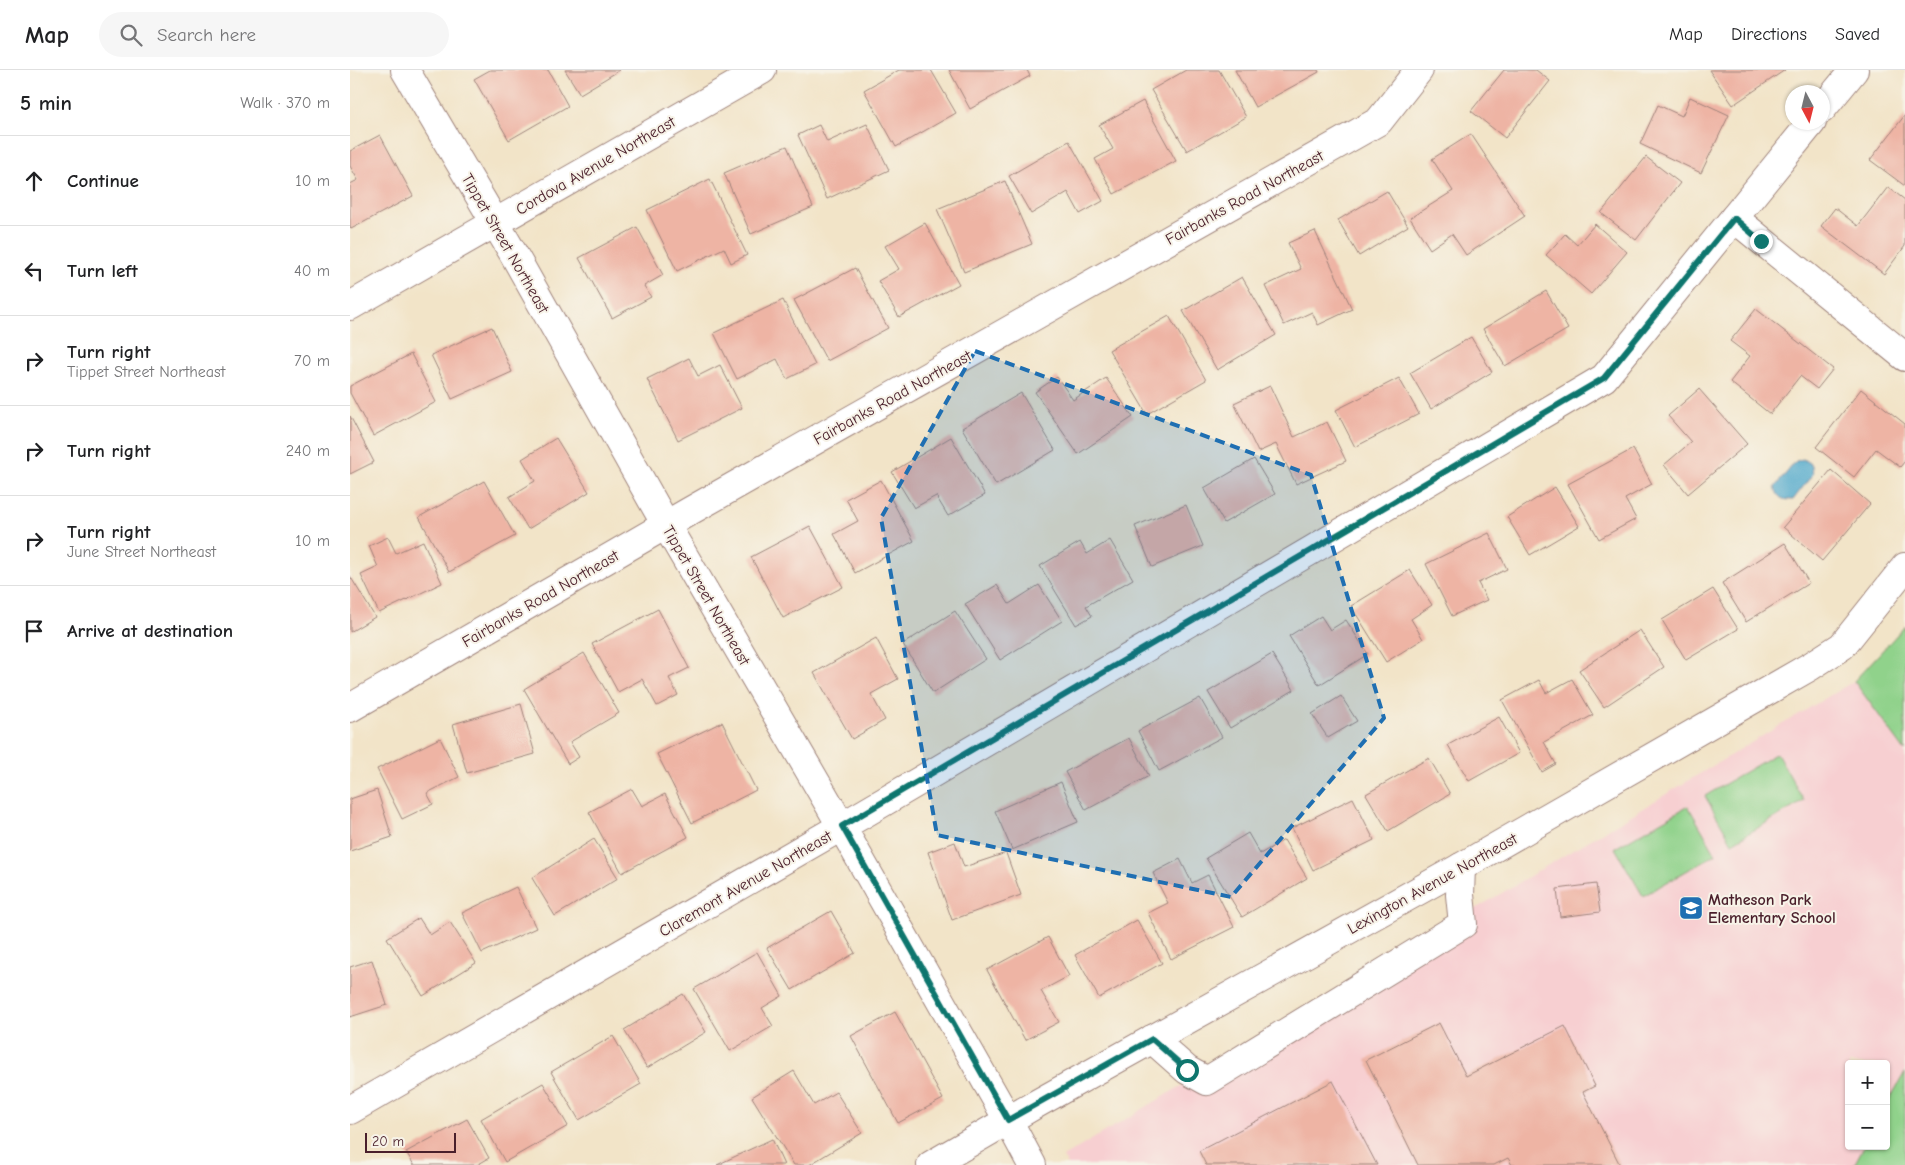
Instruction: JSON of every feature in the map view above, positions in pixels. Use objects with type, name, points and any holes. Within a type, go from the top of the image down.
[{"type":"street","name":"Tippet Street Northeast","points":[[406,70],[495,222],[666,524],[842,826],[1032,1165]]},
{"type":"street","name":"Cordova Avenue Northeast","points":[[350,306],[762,70]]},
{"type":"street","name":"Fairbanks Road Northeast","points":[[350,708],[666,524],[1379,121],[1419,70]]},
{"type":"street","points":[[1830,99],[1854,70]]},
{"type":"street","name":"Claremont Avenue Northeast","points":[[350,1110],[842,826],[1604,378],[1806,130]]},
{"type":"street","points":[[1734,218],[1905,357]]},
{"type":"street","name":"Lexington Avenue Northeast","points":[[931,1165],[1152,1039],[1461,867],[1811,666],[1842,646],[1905,567]]},
{"type":"street","points":[[1152,1039],[1187,1070],[1207,1081],[1463,924],[1460,895],[1461,867]]},
{"type":"highlighted area","points":[[975,351],[1311,475],[1384,718],[1231,897],[937,835],[881,518]]},
{"type":"shaded area","name":"Matheson Park Elementary School","points":[[1854,681],[1905,751],[1905,1072],[1890,1099],[1890,1060],[1845,1060],[1845,1150],[1862,1150],[1854,1165],[1068,1165],[1063,1157]]},
{"type":"green space","points":[[1905,626],[1905,751],[1854,681]]},
{"type":"green space","points":[[1777,753],[1804,801],[1732,843],[1705,796]]},
{"type":"green space","points":[[1688,806],[1716,854],[1643,896],[1615,848]]},
{"type":"green space","points":[[1905,1072],[1905,1165],[1854,1165],[1862,1150],[1890,1150],[1890,1099]]},
{"type":"water","points":[[1803,459],[1812,465],[1813,474],[1793,500],[1781,498],[1777,494],[1775,487],[1796,461]]},
{"type":"building","points":[[490,70],[548,70],[568,106],[509,140],[474,79]]},
{"type":"building","points":[[565,70],[620,70],[580,94]]},
{"type":"building","points":[[899,70],[931,70],[956,113],[896,147],[864,90]]},
{"type":"building","points":[[949,70],[1027,70],[1030,76],[970,109]]},
{"type":"building","points":[[1186,70],[1219,70],[1246,117],[1187,151],[1151,90]]},
{"type":"building","points":[[1235,70],[1318,70],[1319,72],[1255,107]]},
{"type":"building","points":[[1504,70],[1536,70],[1550,81],[1505,138],[1471,111]]},
{"type":"building","points":[[1709,70],[1785,70],[1733,105]]},
{"type":"building","points":[[1690,97],[1729,115],[1701,173],[1640,144],[1658,105],[1682,116]]},
{"type":"building","points":[[1143,101],[1176,161],[1114,194],[1095,159],[1113,149],[1099,125]]},
{"type":"building","points":[[1905,115],[1905,186],[1870,160]]},
{"type":"building","points":[[867,124],[889,170],[827,199],[798,135],[819,125],[827,142]]},
{"type":"building","points":[[1471,134],[1525,216],[1466,255],[1452,234],[1430,249],[1410,218],[1453,191],[1432,159]]},
{"type":"building","points":[[380,135],[413,196],[351,229],[350,184],[358,180],[350,166],[350,151]]},
{"type":"building","points":[[1069,141],[1103,201],[1080,214],[1068,192],[1031,214],[1009,176]]},
{"type":"building","points":[[787,146],[813,207],[751,234],[724,173]]},
{"type":"building","points":[[1646,157],[1680,183],[1636,240],[1601,213]]},
{"type":"building","points":[[710,179],[747,255],[731,263],[724,248],[677,271],[647,210]]},
{"type":"building","points":[[1005,181],[1032,244],[964,272],[937,209]]},
{"type":"building","points":[[1888,187],[1905,200],[1905,246],[1884,274],[1821,226],[1835,208],[1858,226]]},
{"type":"building","points":[[1387,191],[1408,226],[1359,256],[1338,220]]},
{"type":"building","points":[[925,223],[959,284],[899,317],[878,281],[899,269],[885,246]]},
{"type":"building","points":[[1595,224],[1627,252],[1591,294],[1546,255],[1565,234],[1577,245]]},
{"type":"building","points":[[637,227],[663,275],[644,286],[651,297],[612,318],[579,258]]},
{"type":"building","points":[[1315,231],[1352,309],[1318,325],[1312,312],[1284,325],[1265,286],[1301,269],[1288,243]]},
{"type":"building","points":[[855,268],[888,328],[827,361],[794,300]]},
{"type":"building","points":[[1242,277],[1276,335],[1217,370],[1183,311]]},
{"type":"building","points":[[1546,291],[1568,329],[1505,366],[1483,329]]},
{"type":"building","points":[[783,300],[815,365],[787,379],[777,359],[737,379],[714,333]]},
{"type":"building","points":[[1756,309],[1833,369],[1817,389],[1800,376],[1770,414],[1730,382],[1750,356],[1730,341]]},
{"type":"building","points":[[1169,316],[1206,380],[1147,414],[1109,350]]},
{"type":"building","points":[[492,327],[512,372],[452,399],[431,355]]},
{"type":"building","points":[[1471,337],[1492,372],[1431,409],[1410,373]]},
{"type":"building","points":[[411,354],[436,402],[373,436],[350,393],[350,386]]},
{"type":"building","points":[[689,358],[698,376],[720,365],[742,408],[678,440],[647,379]]},
{"type":"building","points":[[1057,377],[1073,400],[1106,378],[1133,417],[1078,454],[1035,392]]},
{"type":"building","points":[[1399,378],[1419,414],[1355,447],[1336,410]]},
{"type":"building","points":[[1270,386],[1294,437],[1327,422],[1346,461],[1296,484],[1276,444],[1258,452],[1234,403]]},
{"type":"building","points":[[1699,389],[1747,444],[1688,494],[1664,465],[1691,442],[1668,416]]},
{"type":"building","points":[[1861,389],[1905,424],[1905,461],[1900,467],[1876,449],[1854,477],[1816,447]]},
{"type":"building","points":[[1021,393],[1055,450],[996,485],[962,428]]},
{"type":"building","points":[[350,416],[374,462],[350,474]]},
{"type":"building","points":[[951,437],[985,495],[948,516],[936,496],[914,508],[892,472]]},
{"type":"building","points":[[556,438],[589,492],[528,529],[509,497],[535,481],[522,459]]},
{"type":"building","points":[[1633,449],[1652,484],[1625,499],[1636,519],[1599,539],[1568,484]]},
{"type":"building","points":[[1254,459],[1275,494],[1224,523],[1204,488]]},
{"type":"building","points":[[1831,470],[1870,504],[1822,561],[1783,527]]},
{"type":"building","points":[[881,480],[914,541],[855,573],[834,534],[858,521],[846,499]]},
{"type":"building","points":[[484,481],[515,536],[449,572],[419,517]]},
{"type":"building","points":[[1555,487],[1579,526],[1530,555],[1507,517]]},
{"type":"building","points":[[1186,505],[1203,546],[1152,567],[1135,526]]},
{"type":"building","points":[[810,526],[843,587],[783,618],[751,557]]},
{"type":"building","points":[[1489,533],[1507,569],[1478,583],[1487,600],[1452,616],[1426,564]]},
{"type":"building","points":[[388,537],[396,553],[423,541],[442,583],[379,613],[361,575],[378,567],[369,546]]},
{"type":"building","points":[[1110,540],[1133,579],[1086,606],[1092,616],[1076,625],[1040,566],[1080,542],[1087,554]]},
{"type":"building","points":[[1785,543],[1809,583],[1746,622],[1722,583]]},
{"type":"building","points":[[1410,570],[1432,605],[1411,619],[1423,639],[1386,662],[1351,606]]},
{"type":"building","points":[[350,576],[375,617],[350,632]]},
{"type":"building","points":[[997,585],[1009,604],[1039,585],[1062,621],[1000,660],[965,604]]},
{"type":"building","points":[[1713,589],[1738,629],[1686,660],[1662,620]]},
{"type":"building","points":[[658,609],[689,668],[669,678],[678,695],[657,706],[642,679],[618,692],[592,644]]},
{"type":"building","points":[[955,611],[986,659],[933,693],[903,644]]},
{"type":"building","points":[[1321,616],[1330,630],[1346,620],[1368,654],[1319,685],[1289,636]]},
{"type":"building","points":[[1640,630],[1664,667],[1604,707],[1579,670]]},
{"type":"building","points":[[876,638],[898,679],[871,694],[885,720],[852,739],[814,673]]},
{"type":"building","points":[[584,653],[619,713],[570,742],[579,757],[568,764],[524,689]]},
{"type":"building","points":[[1272,654],[1294,690],[1230,728],[1208,692]]},
{"type":"building","points":[[1572,679],[1593,715],[1544,742],[1556,764],[1542,772],[1502,700],[1539,680],[1546,693]]},
{"type":"building","points":[[1341,696],[1357,721],[1328,738],[1312,714]]},
{"type":"building","points":[[1200,698],[1222,737],[1159,771],[1138,731]]},
{"type":"building","points":[[521,704],[535,754],[467,773],[453,724]]},
{"type":"building","points":[[1499,717],[1519,753],[1469,781],[1448,745]]},
{"type":"building","points":[[722,722],[756,790],[692,823],[657,754]]},
{"type":"building","points":[[440,738],[459,777],[427,793],[433,804],[402,819],[377,769]]},
{"type":"building","points":[[1129,738],[1149,776],[1086,810],[1065,772]]},
{"type":"building","points":[[1429,758],[1450,794],[1388,831],[1366,794]]},
{"type":"building","points":[[1061,782],[1078,822],[1012,850],[995,811]]},
{"type":"building","points":[[632,789],[642,806],[665,794],[688,837],[622,873],[589,812]]},
{"type":"building","points":[[377,790],[392,837],[350,851],[350,799]]},
{"type":"building","points":[[1353,798],[1374,840],[1313,870],[1292,828]]},
{"type":"building","points":[[1248,833],[1260,854],[1284,840],[1307,878],[1242,917],[1206,858]]},
{"type":"building","points":[[594,839],[618,878],[555,916],[532,878]]},
{"type":"building","points":[[955,842],[964,867],[1006,853],[1021,895],[952,920],[928,852]]},
{"type":"building","points":[[1180,859],[1192,883],[1208,875],[1234,927],[1171,959],[1148,913],[1168,903],[1153,873]]},
{"type":"building","points":[[1596,884],[1600,912],[1560,917],[1557,889]]},
{"type":"building","points":[[516,887],[536,928],[482,953],[462,913]]},
{"type":"building","points":[[831,911],[855,953],[792,990],[767,948]]},
{"type":"building","points":[[419,918],[430,935],[450,922],[476,963],[423,996],[387,938]]},
{"type":"building","points":[[1137,920],[1162,963],[1099,998],[1075,955]]},
{"type":"building","points":[[1048,937],[1069,976],[1041,991],[1059,1022],[1025,1040],[987,970]]},
{"type":"building","points":[[757,952],[782,996],[762,1008],[773,1026],[730,1051],[694,989]]},
{"type":"building","points":[[372,960],[387,1005],[350,1017],[350,967]]},
{"type":"building","points":[[683,994],[706,1032],[647,1068],[624,1030]]},
{"type":"building","points":[[895,1012],[943,1099],[898,1123],[851,1036]]},
{"type":"building","points":[[1439,1023],[1466,1076],[1565,1026],[1595,1086],[1583,1092],[1620,1165],[1512,1165],[1508,1158],[1494,1165],[1418,1165],[1366,1060]]},
{"type":"building","points":[[613,1036],[641,1084],[579,1120],[551,1072]]},
{"type":"building","points":[[794,1071],[814,1105],[836,1092],[862,1133],[809,1165],[794,1165],[752,1097]]},
{"type":"building","points":[[1333,1081],[1377,1165],[1206,1165],[1199,1151]]},
{"type":"building","points":[[543,1083],[568,1126],[505,1162],[481,1119]]},
{"type":"building","points":[[467,1119],[489,1158],[477,1165],[414,1165],[406,1152]]},
{"type":"building","points":[[772,1139],[784,1165],[717,1165]]},
{"type":"place","name":"Matheson Park Elementary School","points":[[1691,908]]},
{"type":"route","points":[[1187,1070],[1152,1039],[1008,1120],[842,826],[1604,378],[1734,218],[1761,241]]}]
